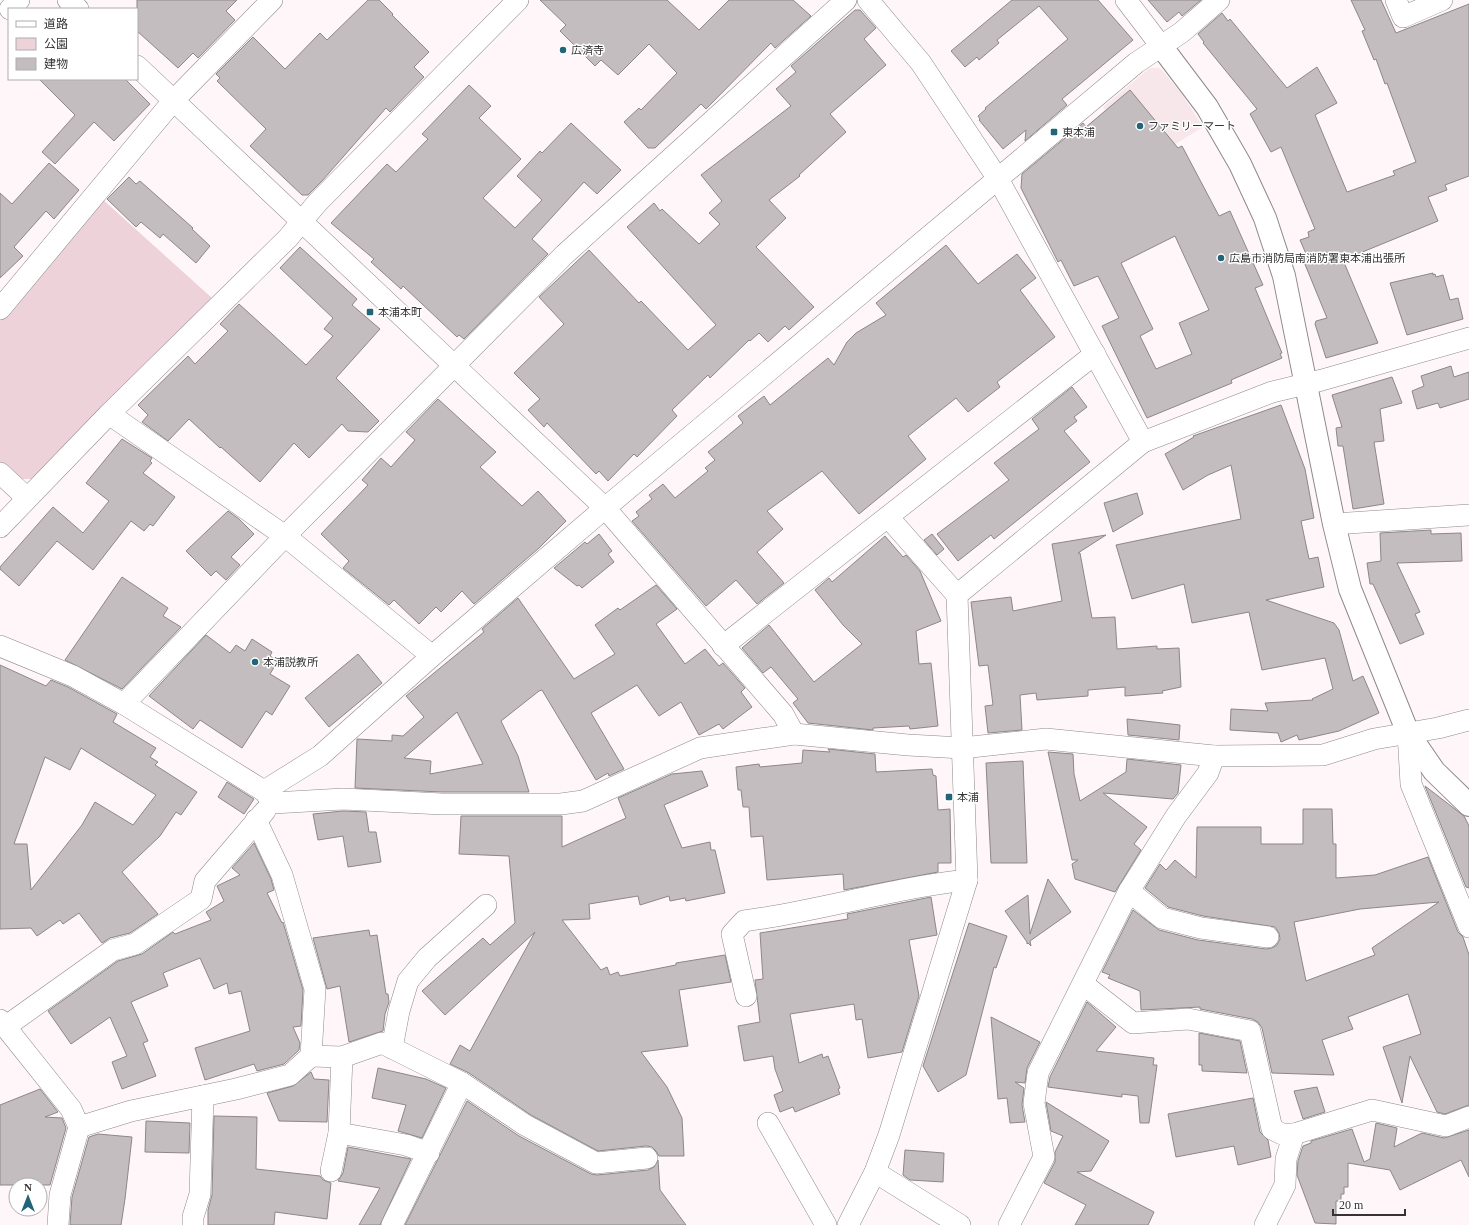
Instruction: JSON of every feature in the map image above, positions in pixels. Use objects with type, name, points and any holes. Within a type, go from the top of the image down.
[{"type":"street","points":[[12,8],[19,0]]},
{"type":"street","points":[[68,0],[77,8]]},
{"type":"street","points":[[0,309],[173,101],[272,0]]},
{"type":"street","points":[[0,527],[109,414],[288,238],[317,203],[518,0]]},
{"type":"street","points":[[124,704],[284,536],[564,255],[846,0]]},
{"type":"street","points":[[868,0],[921,63],[998,179],[1143,442]]},
{"type":"street","points":[[1126,0],[1207,107],[1240,164],[1265,218],[1284,276],[1307,382],[1334,524],[1350,589],[1408,734],[1434,771],[1469,805]]},
{"type":"street","points":[[58,1225],[60,1195],[79,1127],[71,1109],[3,1024],[113,950],[135,944],[200,899],[205,881],[256,820],[269,797],[320,756],[432,656],[605,508],[1136,63],[1182,32],[1219,0]]},
{"type":"street","points":[[1396,0],[1403,17],[1442,0]]},
{"type":"street","points":[[0,19],[8,12]]},
{"type":"street","points":[[138,67],[605,508],[783,714],[794,734]]},
{"type":"street","points":[[957,596],[1143,442],[1272,392],[1469,338]]},
{"type":"street","points":[[723,646],[1095,354]]},
{"type":"street","points":[[109,414],[284,536],[432,656]]},
{"type":"street","points":[[0,473],[27,498]]},
{"type":"street","points":[[1334,524],[1469,515]]},
{"type":"street","points":[[848,1225],[875,1172],[889,1135],[967,880],[957,596],[888,516]]},
{"type":"street","points":[[0,646],[73,676],[124,704],[269,797],[442,804],[561,804],[583,801],[700,748],[794,734],[908,745],[962,748],[1046,739],[1214,756],[1323,755],[1374,739],[1408,734],[1469,720]]},
{"type":"street","points":[[1408,734],[1411,784],[1469,927]]},
{"type":"street","points":[[1009,1225],[1044,1157],[1034,1103],[1038,1073],[1129,891],[1176,816],[1208,773],[1214,756]]},
{"type":"street","points":[[256,820],[282,875],[315,990],[311,1056]]},
{"type":"street","points":[[746,996],[732,934],[744,921],[786,916],[930,884],[967,880]]},
{"type":"street","points":[[1129,891],[1162,918],[1201,928],[1268,937]]},
{"type":"street","points":[[392,1048],[399,1011],[408,981],[427,958],[486,905]]},
{"type":"street","points":[[1083,984],[1133,1023],[1188,1019],[1250,1031],[1272,1129],[1282,1134],[1294,1134],[1372,1110],[1446,1126],[1469,1117]]},
{"type":"street","points":[[79,1127],[131,1111],[203,1096],[290,1075],[311,1056],[342,1057],[382,1043],[462,1083],[525,1126],[596,1162],[647,1158]]},
{"type":"street","points":[[331,1171],[339,1133],[342,1057]]},
{"type":"street","points":[[392,1225],[429,1153],[462,1083]]},
{"type":"street","points":[[193,1225],[193,1217],[200,1194],[203,1096]]},
{"type":"street","points":[[768,1123],[826,1225]]},
{"type":"street","points":[[339,1133],[406,1145],[429,1153]]},
{"type":"street","points":[[1265,1225],[1285,1185],[1286,1159],[1294,1134]]},
{"type":"street","points":[[875,1172],[960,1225]]},
{"type":"shaded area","points":[[1150,68],[1160,68],[1181,93],[1203,127],[1148,161],[1103,107]]},
{"type":"green space","points":[[101,198],[212,298],[32,479],[18,479],[0,462],[0,319]]},
{"type":"building","points":[[137,0],[237,0],[226,11],[235,20],[198,58],[193,53],[178,68],[138,32]]},
{"type":"building","points":[[368,0],[379,0],[429,52],[414,67],[424,77],[390,112],[386,108],[308,195],[302,195],[250,146],[266,129],[217,81],[220,78],[216,74],[253,37],[285,69],[320,33],[327,40]]},
{"type":"building","points":[[540,0],[667,0],[699,30],[729,0],[793,0],[811,16],[775,48],[771,43],[706,109],[701,104],[655,148],[648,148],[624,122],[639,108],[641,110],[677,73],[649,44],[618,75],[601,60],[595,66],[560,31],[566,25]]},
{"type":"building","points":[[1012,0],[1098,0],[1133,40],[1062,99],[1067,105],[1025,141],[1026,130],[1003,149],[979,120],[980,119],[978,116],[986,109],[985,108],[1068,39],[1039,6],[997,40],[999,43],[979,60],[977,57],[965,67],[951,51]]},
{"type":"building","points":[[1148,0],[1201,0],[1182,16],[1179,12],[1167,22]]},
{"type":"building","points":[[1351,0],[1381,0],[1396,33],[1469,4],[1469,176],[1445,185],[1447,190],[1428,197],[1438,221],[1343,260],[1378,343],[1326,358],[1315,324],[1316,321],[1327,318],[1302,257],[1307,256],[1300,240],[1309,237],[1308,232],[1315,229],[1281,147],[1271,152],[1250,114],[1257,109],[1203,43],[1204,42],[1198,34],[1222,13],[1228,21],[1230,19],[1287,88],[1317,67],[1337,103],[1315,115],[1347,192],[1395,175],[1393,171],[1416,162],[1387,83],[1385,84],[1376,59],[1374,60],[1362,31],[1365,30]]},
{"type":"building","points":[[855,10],[860,10],[876,28],[864,39],[886,65],[830,114],[846,132],[799,175],[800,176],[769,200],[786,218],[756,247],[814,307],[789,330],[785,326],[768,342],[759,333],[750,341],[749,340],[710,378],[708,375],[672,410],[677,416],[637,457],[634,454],[608,481],[599,471],[596,474],[547,423],[544,427],[528,410],[540,399],[514,373],[564,324],[539,297],[589,250],[639,303],[641,301],[688,350],[716,325],[627,227],[654,203],[660,211],[662,209],[699,244],[720,224],[709,213],[722,201],[701,175],[791,106],[776,89],[796,72],[791,66]]},
{"type":"building","points":[[40,80],[126,80],[150,104],[114,141],[94,122],[55,164],[42,152],[75,115]]},
{"type":"building","points":[[469,85],[491,106],[479,118],[521,159],[483,198],[515,228],[542,200],[517,176],[540,151],[542,153],[571,123],[621,170],[597,194],[584,182],[532,239],[548,254],[464,339],[459,335],[457,337],[403,286],[401,289],[371,262],[374,259],[331,223],[387,164],[396,172],[428,139],[422,134]]},
{"type":"building","points":[[1130,90],[1178,148],[1182,146],[1219,216],[1230,211],[1263,285],[1255,288],[1282,353],[1280,354],[1282,358],[1231,380],[1232,383],[1147,418],[1102,326],[1119,318],[1098,276],[1074,286],[1061,260],[1058,262],[1021,188],[1022,174],[1083,123],[1086,127]],"holes":[[[1175,236],[1209,310],[1179,323],[1192,354],[1156,369],[1140,336],[1153,329],[1121,263]]]},
{"type":"building","points":[[49,163],[79,190],[54,219],[46,211],[14,247],[23,256],[0,278],[0,193],[12,204]]},
{"type":"building","points":[[129,177],[136,184],[140,181],[193,228],[192,229],[210,246],[196,263],[163,234],[160,238],[141,222],[136,227],[107,199]]},
{"type":"building","points":[[946,245],[978,284],[1017,254],[1036,278],[1020,290],[1055,337],[997,382],[1000,387],[968,412],[956,398],[908,436],[926,459],[859,514],[822,471],[767,511],[783,529],[757,552],[784,583],[757,604],[736,580],[706,606],[632,521],[639,516],[636,512],[652,499],[649,495],[663,484],[675,498],[708,471],[705,468],[715,460],[708,452],[743,423],[738,416],[764,396],[770,405],[828,358],[834,365],[847,342],[856,333],[886,315],[876,303]]},
{"type":"building","points":[[300,247],[357,299],[352,305],[380,329],[336,378],[379,421],[368,432],[348,431],[342,424],[309,458],[294,443],[260,482],[189,419],[168,441],[142,422],[148,415],[138,405],[188,356],[195,364],[228,331],[220,324],[239,304],[306,365],[333,336],[324,329],[333,318],[280,268]]},
{"type":"building","points":[[1433,273],[1436,277],[1443,275],[1450,300],[1458,298],[1463,319],[1407,335],[1390,283]]},
{"type":"building","points":[[1451,366],[1454,377],[1469,372],[1469,399],[1440,408],[1438,403],[1417,409],[1412,391],[1424,386],[1421,376]]},
{"type":"building","points":[[1392,377],[1402,403],[1380,409],[1384,441],[1374,442],[1384,504],[1353,509],[1343,446],[1338,446],[1336,428],[1342,427],[1332,395]]},
{"type":"building","points":[[1072,387],[1087,407],[1074,417],[1077,421],[1064,431],[1090,462],[994,539],[991,535],[958,561],[937,534],[1009,480],[994,463],[1039,429],[1032,419]]},
{"type":"building","points":[[438,399],[496,452],[480,467],[522,506],[538,491],[566,521],[539,548],[474,604],[462,591],[441,612],[436,607],[419,624],[394,600],[389,605],[343,568],[349,561],[321,534],[368,485],[362,480],[381,458],[391,467],[415,440],[406,432]]},
{"type":"building","points":[[1281,405],[1305,469],[1314,518],[1301,521],[1309,559],[1318,557],[1324,587],[1266,600],[1334,623],[1339,630],[1353,681],[1363,676],[1379,713],[1339,731],[1299,740],[1297,735],[1281,742],[1278,733],[1230,730],[1231,709],[1268,711],[1265,703],[1313,700],[1312,699],[1333,689],[1325,658],[1262,670],[1249,612],[1192,623],[1184,584],[1132,599],[1116,545],[1241,519],[1231,465],[1208,475],[1183,490],[1165,454],[1194,437],[1193,436]]},
{"type":"building","points":[[122,439],[152,458],[150,461],[152,463],[143,473],[175,497],[153,526],[150,524],[144,531],[131,521],[93,570],[57,541],[19,586],[0,569],[0,567],[53,507],[83,533],[109,501],[86,483]]},
{"type":"building","points":[[1137,493],[1143,514],[1113,532],[1104,503]]},
{"type":"building","points":[[228,511],[239,519],[254,534],[231,557],[240,565],[226,580],[216,571],[211,576],[186,551]]},
{"type":"building","points":[[1431,530],[1431,534],[1461,533],[1462,561],[1397,563],[1420,612],[1415,614],[1424,634],[1400,644],[1373,584],[1370,584],[1367,563],[1381,561],[1380,533]]},
{"type":"building","points":[[599,534],[612,551],[608,554],[614,562],[582,588],[579,585],[577,586],[554,568],[585,542],[587,544]]},
{"type":"building","points":[[932,534],[944,549],[937,555],[924,540]]},
{"type":"building","points":[[1106,535],[1078,553],[1080,553],[1092,618],[1115,617],[1117,649],[1157,646],[1157,649],[1179,648],[1181,687],[1162,691],[1163,693],[1125,696],[1125,687],[1088,690],[1088,696],[1037,700],[1036,693],[1020,695],[1022,730],[988,733],[985,706],[993,705],[988,665],[979,666],[971,602],[1011,597],[1013,611],[1062,601],[1052,544]]},
{"type":"building","points":[[885,536],[903,557],[906,555],[920,571],[941,621],[916,631],[919,664],[931,663],[938,726],[910,729],[909,726],[873,728],[873,730],[808,723],[793,703],[798,699],[771,667],[763,673],[742,648],[769,625],[814,682],[862,644],[843,625],[815,590],[829,578],[832,582]]},
{"type":"building","points":[[122,577],[168,608],[163,616],[181,627],[122,689],[65,660]]},
{"type":"building","points":[[656,585],[677,609],[656,624],[685,664],[705,649],[719,666],[723,663],[745,688],[741,692],[752,707],[723,729],[719,724],[699,735],[681,702],[659,716],[637,685],[591,713],[624,769],[609,776],[608,773],[596,780],[542,690],[501,721],[518,756],[529,792],[442,792],[355,788],[357,739],[392,741],[392,735],[403,736],[424,717],[406,696],[484,632],[482,629],[518,598],[574,679],[615,654],[595,625],[618,608],[620,610]],"holes":[[[457,712],[483,764],[430,774],[431,761],[404,758]]]},
{"type":"building","points":[[206,635],[230,653],[236,645],[245,651],[252,639],[272,652],[270,656],[278,661],[270,674],[290,686],[272,715],[266,711],[242,748],[200,720],[193,729],[149,696]]},
{"type":"building","points":[[358,654],[382,683],[329,727],[305,698]]},
{"type":"building","points":[[0,665],[46,686],[51,680],[68,687],[117,714],[113,722],[156,748],[150,757],[158,762],[155,765],[197,792],[181,815],[176,812],[160,836],[122,872],[158,914],[130,933],[110,938],[102,943],[79,913],[63,924],[60,920],[37,936],[31,928],[0,929]],"holes":[[[81,748],[156,795],[133,825],[95,802],[82,825],[31,890],[27,844],[14,844],[45,757],[70,770]]]},
{"type":"building","points":[[1127,719],[1180,725],[1179,740],[1128,735]]},
{"type":"building","points":[[828,749],[875,754],[876,772],[932,769],[933,775],[936,776],[938,810],[950,809],[951,863],[938,863],[938,872],[844,890],[843,874],[767,880],[763,836],[751,837],[749,807],[743,807],[741,790],[738,790],[736,767],[759,764],[760,767],[802,763],[803,750],[830,752]]},
{"type":"building","points":[[1048,752],[1073,754],[1074,774],[1080,801],[1126,772],[1127,759],[1181,765],[1178,793],[1173,799],[1103,793],[1147,827],[1134,844],[1141,850],[1115,892],[1075,879],[1072,864],[1078,860],[1072,860]]},
{"type":"building","points":[[1023,761],[1027,863],[991,863],[986,763]]},
{"type":"building","points":[[702,771],[708,786],[664,805],[682,848],[710,842],[711,850],[715,850],[725,893],[686,901],[685,898],[670,901],[669,896],[640,905],[638,896],[589,904],[590,919],[562,920],[601,970],[607,967],[610,975],[618,972],[620,976],[676,965],[676,963],[725,955],[731,982],[679,990],[688,1046],[641,1052],[667,1087],[682,1118],[684,1156],[659,1156],[652,1147],[646,1146],[598,1151],[531,1115],[469,1073],[450,1064],[460,1045],[470,1051],[535,932],[445,1015],[422,991],[483,938],[490,945],[515,923],[509,856],[459,854],[461,816],[562,816],[562,847],[626,818],[618,798],[672,774]]},
{"type":"building","points":[[227,782],[254,799],[244,814],[218,797]]},
{"type":"building","points":[[1425,786],[1464,816],[1469,826],[1469,888],[1466,887]]},
{"type":"building","points":[[1303,809],[1332,809],[1333,844],[1336,844],[1336,878],[1375,875],[1428,857],[1458,932],[1463,937],[1469,955],[1469,1105],[1445,1114],[1437,1112],[1410,1056],[1402,1103],[1383,1047],[1421,1034],[1408,994],[1348,1017],[1353,1029],[1322,1040],[1334,1075],[1272,1073],[1262,1028],[1258,1022],[1252,1019],[1200,1009],[1200,1007],[1141,1010],[1140,991],[1108,978],[1110,975],[1102,972],[1133,910],[1159,930],[1198,940],[1266,949],[1277,945],[1280,939],[1279,933],[1275,927],[1203,916],[1168,907],[1145,888],[1160,864],[1166,870],[1175,860],[1196,878],[1197,827],[1261,827],[1261,844],[1303,844]],"holes":[[[1439,902],[1372,948],[1375,955],[1306,981],[1294,922],[1360,909]]]},
{"type":"building","points":[[343,811],[366,812],[369,832],[376,832],[381,862],[348,867],[343,836],[318,840],[313,814]]},
{"type":"building","points":[[254,843],[271,879],[274,890],[267,893],[282,923],[283,922],[303,990],[301,1026],[293,1027],[300,1043],[299,1050],[284,1064],[257,1071],[254,1064],[205,1080],[195,1048],[250,1031],[241,991],[229,994],[227,983],[214,989],[200,958],[163,973],[168,986],[131,1002],[148,1041],[143,1043],[156,1076],[122,1089],[112,1062],[127,1056],[110,1017],[71,1044],[48,1011],[118,961],[142,954],[173,932],[175,934],[211,920],[206,912],[224,901],[217,886],[240,875],[232,868]]},
{"type":"building","points":[[1048,879],[1071,912],[1030,941],[1031,946],[1028,943],[1027,944],[1005,911],[1028,895],[1030,934]]},
{"type":"building","points":[[931,897],[937,935],[909,940],[919,996],[902,1052],[868,1058],[862,1019],[856,1020],[854,1004],[790,1014],[799,1063],[822,1054],[823,1058],[828,1056],[840,1088],[838,1089],[840,1094],[795,1112],[793,1107],[780,1112],[774,1095],[783,1091],[775,1069],[773,1056],[744,1061],[738,1026],[760,1022],[755,980],[763,979],[760,933],[848,919],[847,914]]},
{"type":"building","points":[[969,923],[1007,936],[996,968],[994,967],[966,1075],[938,1092],[923,1066]]},
{"type":"building","points":[[369,930],[370,936],[377,935],[386,994],[388,994],[389,1002],[385,1014],[383,1031],[349,1042],[340,986],[327,989],[313,938]]},
{"type":"building","points":[[1087,1002],[1116,1027],[1096,1051],[1154,1058],[1153,1065],[1157,1065],[1149,1123],[1140,1123],[1138,1096],[1122,1094],[1122,1097],[1048,1087],[1050,1077]]},
{"type":"building","points":[[991,1017],[1040,1042],[1027,1068],[1025,1083],[1015,1082],[1024,1088],[1022,1105],[1025,1122],[1010,1123],[1007,1098],[998,1099]]},
{"type":"building","points":[[1199,1033],[1240,1041],[1247,1073],[1202,1071],[1202,1065],[1199,1065]]},
{"type":"building","points":[[378,1068],[426,1079],[446,1088],[422,1138],[398,1131],[406,1105],[372,1098]]},
{"type":"building","points":[[311,1072],[314,1079],[329,1080],[327,1122],[279,1121],[267,1093],[293,1086]]},
{"type":"building","points":[[1317,1087],[1325,1112],[1303,1119],[1294,1091]]},
{"type":"building","points":[[40,1089],[58,1112],[45,1117],[62,1118],[66,1128],[50,1185],[48,1185],[48,1177],[8,1177],[8,1185],[0,1185],[0,1105]]},
{"type":"building","points":[[1253,1098],[1260,1132],[1268,1140],[1271,1157],[1238,1165],[1234,1146],[1176,1157],[1168,1114]]},
{"type":"building","points":[[467,1101],[519,1136],[591,1174],[597,1175],[648,1170],[654,1167],[658,1160],[660,1190],[686,1225],[405,1225]]},
{"type":"building","points":[[1046,1102],[1109,1141],[1091,1171],[1077,1172],[1154,1212],[1148,1225],[1075,1225],[1086,1205],[1044,1183],[1055,1162],[1055,1152],[1063,1136],[1051,1131]]},
{"type":"building","points":[[214,1116],[257,1117],[256,1169],[320,1176],[323,1180],[331,1183],[327,1219],[275,1212],[274,1225],[208,1225],[208,1210],[212,1195]]},
{"type":"building","points":[[146,1121],[190,1123],[189,1153],[145,1152]]},
{"type":"building","points":[[1376,1123],[1397,1128],[1394,1147],[1422,1133],[1444,1138],[1469,1130],[1469,1177],[1461,1160],[1400,1190],[1390,1170],[1348,1163],[1348,1187],[1344,1187],[1344,1194],[1341,1194],[1341,1201],[1336,1201],[1336,1224],[1315,1223],[1297,1175],[1298,1161],[1303,1146],[1311,1143],[1311,1141],[1352,1129],[1364,1162],[1370,1159]]},
{"type":"building","points":[[98,1134],[132,1137],[121,1225],[70,1225],[72,1197],[89,1137]]},
{"type":"building","points":[[348,1147],[411,1159],[380,1225],[359,1225],[380,1188],[338,1181],[343,1173]]},
{"type":"building","points":[[905,1150],[944,1153],[943,1182],[910,1180],[903,1175]]},
{"type":"place","name":"広済寺","points":[[563,50]]},
{"type":"place","name":"ファミリーマート","points":[[1140,126]]},
{"type":"place","name":"東本浦","points":[[1054,132]]},
{"type":"place","name":"広島市消防局南消防署東本浦出張所","points":[[1221,258]]},
{"type":"place","name":"本浦本町","points":[[370,312]]},
{"type":"place","name":"本浦説教所","points":[[255,662]]},
{"type":"place","name":"本浦","points":[[949,797]]}]
